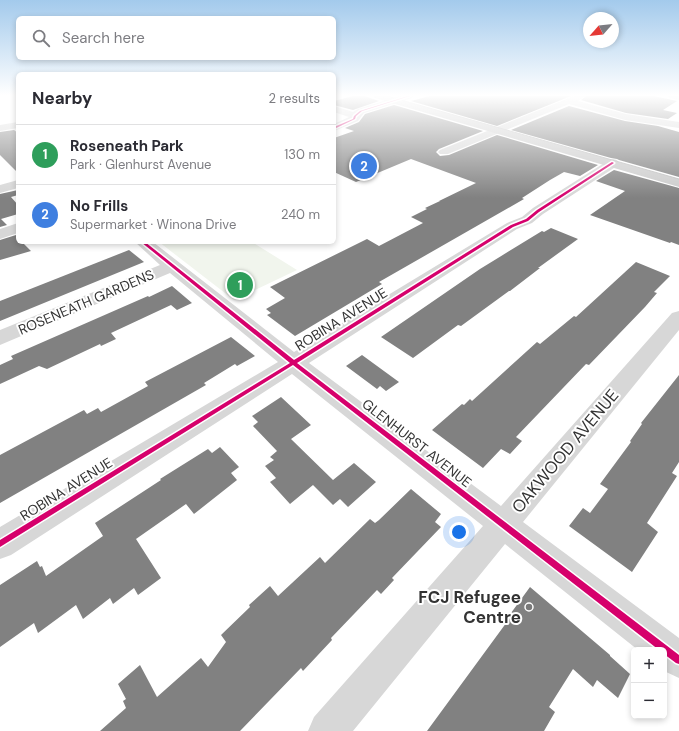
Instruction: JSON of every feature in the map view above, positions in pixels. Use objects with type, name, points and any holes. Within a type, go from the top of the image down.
[{"type":"main road","points":[[497,130],[679,183]]},
{"type":"main road","points":[[524,130],[679,172]]},
{"type":"street","points":[[444,152],[497,130]]},
{"type":"street","name":"ROBINA AVENUE","points":[[0,544],[294,363],[512,226],[527,220],[538,210],[613,163]]},
{"type":"street","points":[[0,189],[16,185]]},
{"type":"street","points":[[0,234],[16,229]]},
{"type":"street","name":"GLENHURST AVENUE","points":[[145,244],[294,363],[679,660]]},
{"type":"street","name":"ROSENEATH GARDENS","points":[[0,338],[172,266]]},
{"type":"street","name":"OAKWOOD AVENUE","points":[[328,731],[679,317]]},
{"type":"shaded area","points":[[162,244],[255,244],[297,270],[234,300]]},
{"type":"building","points":[[13,130],[16,132],[16,171],[0,155],[0,132]]},
{"type":"building","points":[[351,130],[480,130],[483,131],[439,149],[436,152],[440,156],[449,155],[497,135],[598,165],[580,176],[564,172],[522,198],[524,199],[379,282],[382,284],[295,336],[267,315],[271,313],[266,309],[285,298],[270,287],[367,239],[379,246],[423,223],[411,217],[427,209],[425,208],[476,183],[411,159],[356,182],[336,173],[336,137],[354,131]]},
{"type":"building","points":[[511,130],[672,130],[679,132],[679,177]]},
{"type":"building","points":[[614,170],[679,188],[679,245],[590,215],[625,191],[596,181]]},
{"type":"building","points":[[16,190],[16,196],[11,197],[16,203],[16,215],[1,219],[7,225],[0,227],[0,194]]},
{"type":"building","points":[[551,228],[578,239],[538,268],[540,268],[510,291],[461,326],[458,325],[413,358],[381,337],[480,269],[542,231],[544,232]]},
{"type":"building","points":[[16,235],[16,244],[24,244],[31,251],[0,260],[0,240]]},
{"type":"building","points":[[129,250],[144,262],[0,321],[0,301]]},
{"type":"building","points":[[636,262],[670,276],[654,292],[657,293],[645,307],[589,365],[586,364],[516,437],[522,441],[510,454],[501,449],[483,468],[432,430],[462,404],[464,405],[470,399],[472,401],[537,342],[540,344],[574,316],[576,317]]},
{"type":"building","points":[[172,286],[192,303],[177,310],[171,305],[111,333],[116,339],[101,346],[100,344],[47,369],[39,366],[0,384],[0,365],[13,359],[11,356]]},
{"type":"building","points":[[231,337],[255,356],[237,366],[235,364],[204,383],[206,385],[0,503],[0,455],[84,410],[87,414],[98,408],[101,412],[148,386],[145,382]]},
{"type":"building","points":[[362,355],[399,382],[386,391],[380,386],[377,389],[346,366]]},
{"type":"building","points":[[679,375],[679,462],[672,473],[677,476],[647,523],[658,532],[632,572],[569,526],[583,508],[590,513],[608,489],[600,484],[631,442],[630,441],[642,424],[641,423]]},
{"type":"building","points":[[281,397],[311,425],[291,439],[333,480],[354,463],[376,482],[348,507],[340,499],[333,505],[313,485],[290,504],[270,482],[276,478],[265,466],[274,460],[270,457],[277,451],[253,426],[258,422],[252,416]]},
{"type":"building","points":[[220,447],[239,467],[231,473],[237,480],[194,514],[186,504],[136,539],[161,578],[138,595],[134,588],[113,604],[110,598],[83,619],[76,605],[38,633],[34,623],[0,647],[0,585],[37,561],[40,567],[42,566],[46,576],[103,536],[95,523],[208,449],[212,453]]},
{"type":"building","points":[[411,489],[441,514],[435,522],[441,527],[392,578],[394,580],[381,594],[377,590],[331,638],[332,640],[303,671],[301,668],[240,731],[100,731],[126,708],[123,701],[126,699],[118,684],[140,665],[157,697],[201,658],[208,667],[226,642],[221,635],[250,607],[249,605],[270,586],[278,596],[320,557],[325,563],[370,519],[375,523],[379,520]]},
{"type":"building","points":[[530,587],[610,655],[630,674],[618,698],[597,680],[593,687],[573,669],[549,707],[555,712],[544,731],[427,731],[512,615],[511,613]]},
{"type":"tram line","points":[[507,130],[679,179]]},
{"type":"cycle path","points":[[0,544],[512,226],[527,220],[538,211],[613,163]]},
{"type":"cycle path","points":[[145,244],[306,373],[679,660]]},
{"type":"place","name":"No Frills","points":[[364,166]]},
{"type":"place","name":"Roseneath Park","points":[[240,285]]},
{"type":"place","name":"FCJ Refugee Centre","points":[[529,607]]}]
